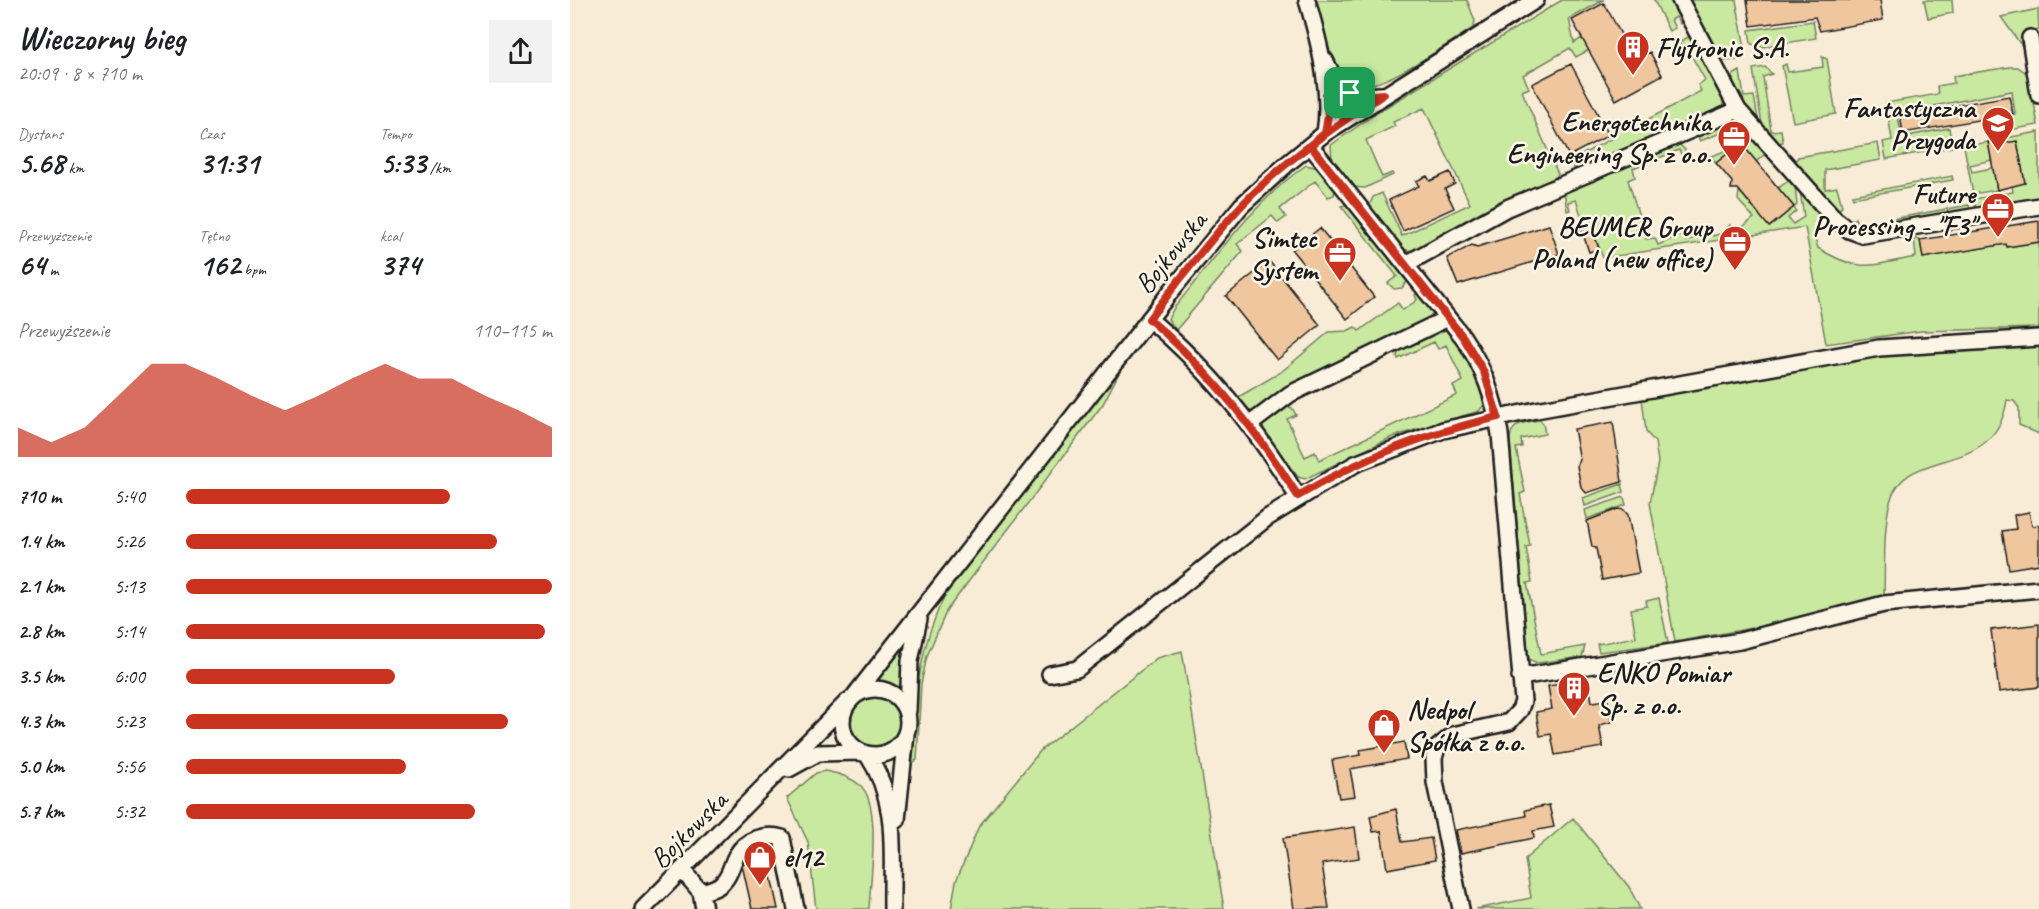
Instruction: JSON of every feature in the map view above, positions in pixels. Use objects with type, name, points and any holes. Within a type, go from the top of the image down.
[{"type":"street","points":[[1306,0],[1333,92],[1335,110],[1348,118]]},
{"type":"street","name":"Bojkowska","points":[[643,909],[768,784],[784,764],[852,698],[919,616],[1149,319],[1241,206],[1325,133],[1536,0]]},
{"type":"street","points":[[1680,0],[1738,110],[1840,224],[1863,235],[2039,206]]},
{"type":"street","points":[[2030,38],[2039,95]]},
{"type":"street","points":[[1333,92],[1360,96],[1384,94]]},
{"type":"street","points":[[1325,133],[1333,92]]},
{"type":"street","points":[[1406,264],[1507,208],[1738,110]]},
{"type":"street","points":[[1310,145],[1448,318],[1484,372],[1498,417],[1523,701],[1516,717],[1501,725],[1453,735],[1437,748],[1434,758],[1435,782],[1461,909]]},
{"type":"street","points":[[1249,425],[1290,394],[1448,318]]},
{"type":"street","points":[[1149,319],[1181,346],[1249,425],[1298,496]]},
{"type":"street","points":[[1050,674],[1077,669],[1298,496],[1388,449],[1443,430],[1498,417],[1879,348],[2039,338]]},
{"type":"street","points":[[1520,676],[1740,641],[1884,604],[2039,589]]},
{"type":"street","name":"Bojkowska","points":[[908,714],[910,661],[919,616]]},
{"type":"street","points":[[891,909],[892,852],[888,797],[881,775],[864,753],[852,746],[842,729],[844,710],[852,698],[864,690],[882,689],[898,698],[908,714],[892,852]]},
{"type":"street","points":[[864,753],[886,754],[902,742],[906,734]]},
{"type":"street","name":"Bojkowska","points":[[768,784],[798,763],[818,753],[864,753]]},
{"type":"street","points":[[701,892],[722,884],[730,873],[737,855],[750,842],[769,834],[782,838],[796,909]]},
{"type":"street","points":[[682,870],[701,892],[704,909]]},
{"type":"green space","points":[[1315,0],[1467,0],[1475,21],[1473,28],[1403,71],[1375,83],[1362,85],[1340,73],[1338,75],[1332,65]]},
{"type":"green space","points":[[1562,0],[1604,0],[1569,19],[1574,43],[1582,38],[1589,50],[1576,57],[1570,48],[1523,75],[1529,88],[1522,91],[1558,174],[1555,179],[1415,251],[1400,249],[1369,207],[1373,197],[1382,193],[1402,236],[1470,204],[1424,108],[1393,122],[1395,126],[1366,140],[1382,177],[1392,173],[1393,175],[1365,188],[1353,187],[1332,161],[1331,145],[1378,112]]},
{"type":"green space","points":[[1654,0],[1674,0],[1685,21],[1680,24],[1676,17],[1671,20],[1675,28],[1669,31]]},
{"type":"green space","points":[[1689,0],[1736,0],[1745,48],[1737,56],[1738,60],[1724,61],[1718,57]]},
{"type":"green space","points":[[1924,0],[1952,0],[1953,13],[1928,18]]},
{"type":"green space","points":[[2038,9],[2039,30],[2022,34],[2021,45],[2001,17]]},
{"type":"green space","points":[[1813,21],[1816,38],[1762,47],[1751,44],[1749,30]]},
{"type":"green space","points":[[1692,37],[1725,99],[1720,111],[1579,169],[1574,168],[1569,158],[1576,154],[1578,157],[1616,136],[1613,129],[1625,122],[1630,129],[1701,91],[1698,85],[1705,80],[1687,48],[1680,51],[1680,42]]},
{"type":"green space","points":[[1822,57],[1827,59],[1836,114],[1793,122],[1782,66],[1786,64],[1788,72],[1823,67]]},
{"type":"green space","points":[[1765,67],[1772,74],[1763,77],[1771,131],[1781,130],[1783,142],[1778,144],[1762,124],[1753,69]]},
{"type":"green space","points":[[2018,67],[2029,75],[2038,125],[2004,131],[2001,117],[2015,114],[2012,91],[1897,113],[1902,137],[1949,128],[1952,147],[1886,159],[1883,142],[1892,140],[1886,103],[1938,94],[1937,86],[1954,83],[1953,76]]},
{"type":"green space","points":[[1740,71],[1744,97],[1754,96],[1759,124],[1754,123],[1733,86],[1733,75]]},
{"type":"green space","points":[[1725,122],[1741,124],[1765,154],[1756,162],[1740,143],[1716,163],[1711,156],[1733,148],[1730,139],[1726,141],[1723,132],[1700,141],[1697,135]]},
{"type":"green space","points":[[2039,132],[2039,197],[1976,210],[1974,199],[2013,192],[2012,185],[2025,183],[2017,141],[2006,143],[2005,138]]},
{"type":"green space","points":[[1988,142],[1992,160],[1970,165],[1972,172],[1993,168],[1997,190],[1973,194],[1964,146]]},
{"type":"green space","points":[[1678,143],[1685,150],[1683,158],[1679,150],[1633,168],[1635,177],[1628,180],[1646,239],[1655,238],[1658,245],[1683,234],[1685,241],[1695,238],[1694,233],[1710,229],[1713,236],[1723,233],[1730,225],[1739,235],[1743,232],[1740,229],[1754,218],[1738,200],[1739,191],[1770,227],[1794,207],[1796,211],[1788,218],[1793,224],[1804,217],[1800,191],[1825,218],[1825,223],[1814,234],[1818,248],[1845,262],[1876,265],[1916,257],[1914,238],[1920,240],[1923,258],[2006,244],[2008,247],[2039,242],[2039,328],[1921,331],[1826,344],[1805,227],[1603,258],[1589,220],[1583,221],[1576,200],[1568,202],[1570,210],[1567,211],[1564,191]]},
{"type":"green space","points":[[1878,143],[1881,160],[1825,170],[1825,189],[1837,187],[1842,206],[1839,210],[1836,210],[1794,163],[1798,157]]},
{"type":"green space","points":[[1306,165],[1322,169],[1336,186],[1334,195],[1328,197],[1315,181],[1280,209],[1286,217],[1278,223],[1272,216],[1237,244],[1243,251],[1176,330],[1168,319],[1174,308],[1252,214],[1269,196]]},
{"type":"green space","points":[[1952,176],[1953,180],[1853,198],[1852,195]]},
{"type":"green space","points":[[1790,180],[1795,186],[1797,205],[1794,207],[1778,188]]},
{"type":"green space","points":[[1350,204],[1409,279],[1402,288],[1394,289],[1388,283],[1397,276],[1341,206]]},
{"type":"green space","points":[[1969,205],[1970,212],[1859,229],[1851,222],[1855,218],[1858,225]]},
{"type":"green space","points":[[1419,292],[1436,313],[1435,317],[1255,412],[1249,414],[1235,399],[1281,372],[1329,332],[1347,331],[1355,327],[1359,331],[1398,303],[1403,310],[1417,300],[1415,295]]},
{"type":"green space","points":[[1446,328],[1451,330],[1484,387],[1481,388],[1484,405],[1479,411],[1392,437],[1305,479],[1298,477],[1293,470],[1290,472],[1262,433],[1260,426],[1285,406],[1292,408],[1296,415],[1287,419],[1305,457],[1315,452],[1319,460],[1457,395],[1453,386],[1463,381],[1446,345],[1438,349],[1434,342],[1398,359],[1397,356],[1400,349]]},
{"type":"green space","points":[[1142,340],[1120,371],[1103,404],[947,610],[927,656],[921,684],[917,760],[912,763],[919,677],[928,637],[945,595]]},
{"type":"green space","points":[[2039,344],[2039,434],[2019,425],[2019,408],[2014,401],[2007,400],[1999,425],[1986,442],[1969,452],[1913,473],[1899,484],[1890,502],[1888,513],[1885,536],[1884,595],[1780,623],[1675,642],[1650,503],[1658,462],[1655,442],[1646,432],[1642,398],[1894,353]]},
{"type":"green space","points":[[1540,420],[1543,423],[1545,434],[1521,439],[1522,447],[1516,448],[1525,492],[1520,494],[1530,546],[1526,547],[1532,582],[1527,583],[1541,654],[1585,646],[1582,657],[1538,663],[1530,660],[1528,655],[1510,441],[1512,430],[1519,424]]},
{"type":"green space","points":[[1622,484],[1624,492],[1585,506],[1583,498]]},
{"type":"green space","points":[[1624,497],[1626,505],[1587,519],[1585,510]]},
{"type":"green space","points":[[1659,598],[1668,643],[1599,652],[1597,644],[1636,637],[1631,609],[1647,606],[1646,601]]},
{"type":"green space","points":[[908,640],[902,694],[889,687],[872,685]]},
{"type":"green space","points":[[1182,651],[1224,909],[951,909],[956,881],[979,826],[1041,750],[1157,658]]},
{"type":"green space","points":[[870,698],[880,698],[895,708],[899,722],[898,731],[889,742],[880,746],[870,746],[855,736],[851,727],[851,717],[861,702]]},
{"type":"green space","points":[[825,771],[852,780],[860,785],[867,795],[873,825],[869,909],[816,909],[808,842],[787,798],[816,773]]},
{"type":"green space","points":[[1573,818],[1629,887],[1640,909],[1476,909],[1531,898],[1525,859]]},
{"type":"building","points":[[1747,0],[1880,0],[1883,20],[1820,31],[1815,17],[1751,26]]},
{"type":"building","points":[[1604,3],[1635,60],[1650,52],[1662,75],[1616,100],[1572,20]]},
{"type":"building","points":[[1571,64],[1609,135],[1569,156],[1532,84]]},
{"type":"building","points":[[2009,96],[2013,114],[1903,133],[1900,115]]},
{"type":"building","points":[[1999,140],[2000,144],[2017,141],[2025,183],[1997,190],[1988,142]]},
{"type":"building","points":[[1741,143],[1794,207],[1769,227],[1738,189],[1731,189],[1732,182],[1716,163]]},
{"type":"building","points":[[1450,172],[1455,184],[1445,189],[1454,208],[1403,231],[1389,200],[1419,186],[1416,181],[1427,176],[1430,181]]},
{"type":"building","points":[[1589,219],[1599,249],[1589,252],[1579,222]]},
{"type":"building","name":"Future Processing - \"F3\"","points":[[2039,221],[2039,242],[2007,247],[2006,244],[1923,258],[1920,240]]},
{"type":"building","points":[[1549,225],[1559,254],[1458,285],[1447,258],[1472,245],[1477,247]]},
{"type":"building","name":"Simtec System","points":[[1320,228],[1374,297],[1347,319],[1292,250]]},
{"type":"building","points":[[1269,261],[1320,325],[1277,360],[1226,296]]},
{"type":"building","points":[[1613,422],[1622,482],[1586,493],[1581,487],[1577,466],[1580,460],[1574,429]]},
{"type":"building","points":[[1618,509],[1624,510],[1628,515],[1639,573],[1602,580],[1596,548],[1592,547],[1587,521]]},
{"type":"building","points":[[2029,512],[2032,526],[2039,525],[2039,564],[2009,569],[2002,531],[2016,529],[2014,515]]},
{"type":"building","points":[[2039,624],[2039,687],[1999,692],[1991,630]]},
{"type":"building","name":"ENKO Pomiar Sp. z o.o.","points":[[1588,679],[1592,702],[1608,700],[1612,722],[1599,725],[1603,747],[1555,755],[1551,734],[1540,736],[1536,712],[1552,709],[1548,686]]},
{"type":"building","points":[[1404,742],[1407,759],[1350,769],[1355,796],[1339,798],[1332,760],[1361,755],[1360,750]]},
{"type":"building","points":[[1549,805],[1554,827],[1533,831],[1534,838],[1461,853],[1456,830],[1526,816],[1525,810]]},
{"type":"building","points":[[1396,809],[1402,842],[1431,838],[1435,860],[1387,869],[1381,831],[1373,832],[1370,816]]},
{"type":"building","points":[[1355,827],[1359,858],[1322,864],[1329,908],[1294,909],[1283,838]]},
{"type":"building","name":"el12","points":[[767,858],[778,909],[752,909],[742,865]]},
{"type":"place","name":"Flytronic S.A.","points":[[1633,76]]},
{"type":"place","name":"Fantastyczna Przygoda","points":[[1998,152]]},
{"type":"place","name":"Energotechnika Engineering Sp. z o.o.","points":[[1734,166]]},
{"type":"place","name":"Future Processing - \"F3\"","points":[[1998,238]]},
{"type":"place","name":"BEUMER Group Poland (new office)","points":[[1735,271]]},
{"type":"place","name":"Simtec System","points":[[1340,282]]},
{"type":"place","name":"ENKO Pomiar Sp. z o.o.","points":[[1574,717]]},
{"type":"place","name":"Nedpol Spółka z o.o.","points":[[1384,754]]},
{"type":"place","name":"el12","points":[[760,886]]},
{"type":"route","points":[[1350,93],[1340,89],[1348,118],[1310,145],[1264,183],[1241,206],[1149,319],[1181,346],[1202,369],[1275,459],[1298,496],[1355,464],[1388,449],[1443,430],[1498,417],[1490,386],[1475,354],[1310,145],[1325,133],[1328,116],[1326,95],[1335,110],[1348,118],[1384,94],[1360,96],[1350,93]]}]
